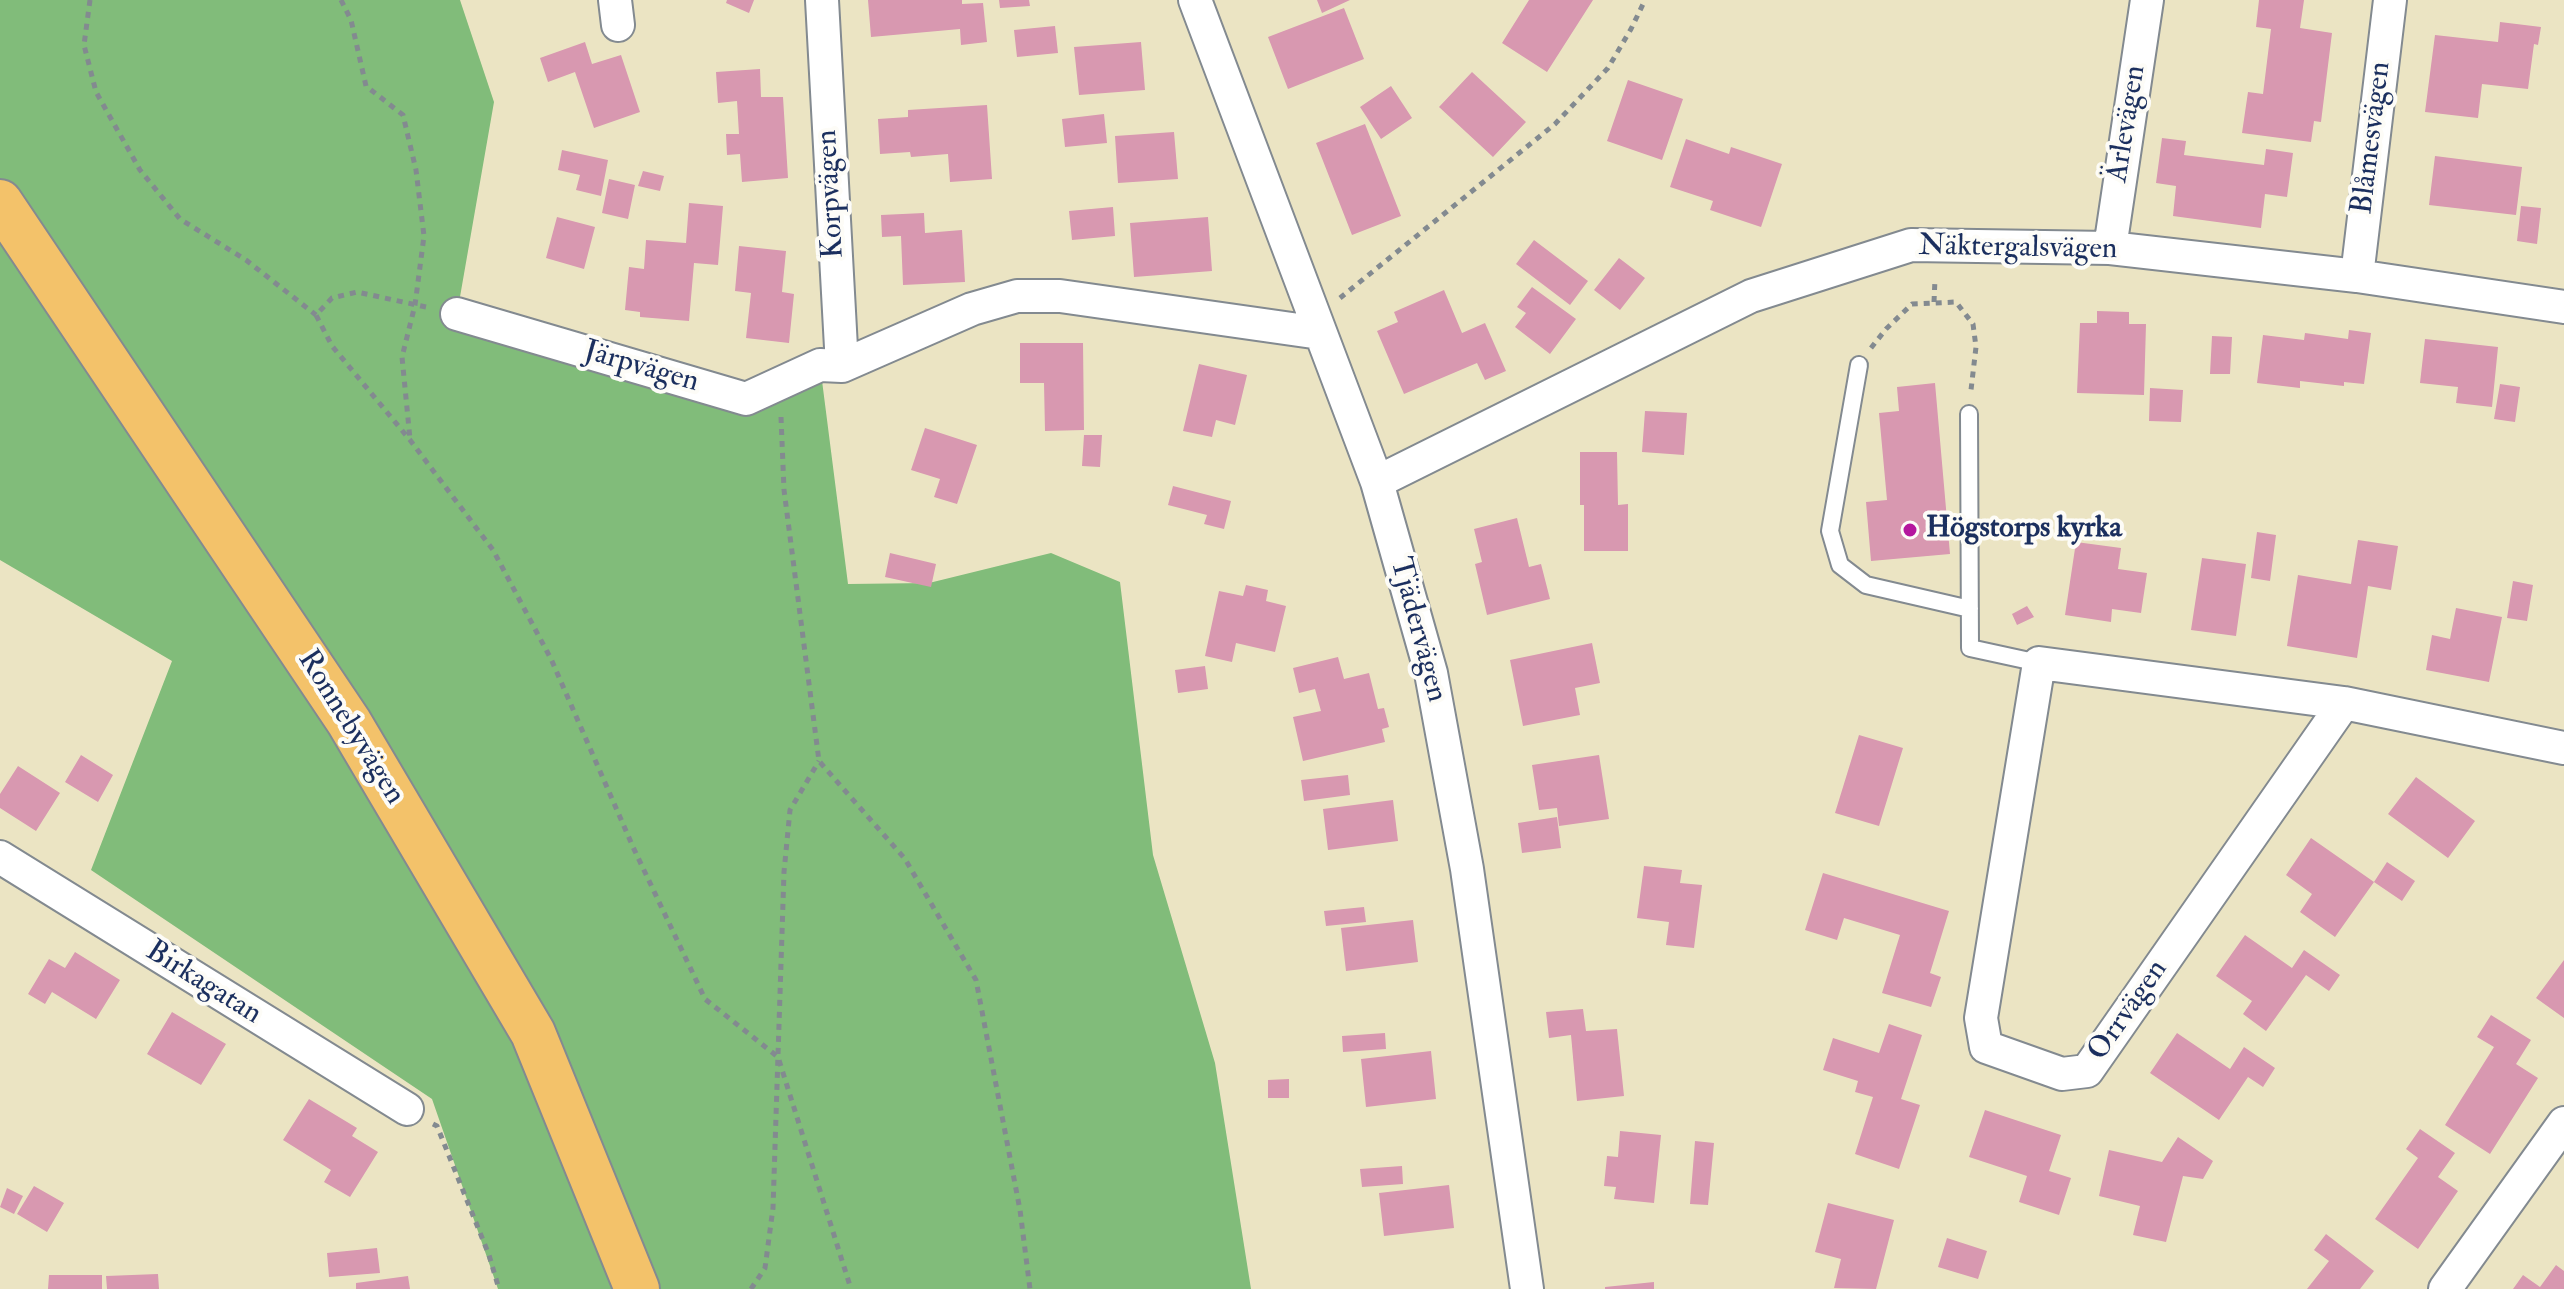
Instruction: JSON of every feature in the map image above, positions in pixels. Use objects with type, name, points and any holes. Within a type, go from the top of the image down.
[{"type":"main road","name":"Ronnebyvägen","points":[[0,202],[349,722],[533,1033],[637,1289]]},
{"type":"street","name":"Korpvägen","points":[[822,0],[831,366]]},
{"type":"street","name":"Tjädervägen","points":[[1195,0],[1377,482],[1431,673],[1467,869],[1527,1289]]},
{"type":"street","name":"Ärlevägen","points":[[2110,248],[2147,0]]},
{"type":"street","name":"Blåmesvägen","points":[[2357,276],[2390,0]]},
{"type":"street","name":"Näktergalsvägen","points":[[1377,482],[1751,296],[1911,245],[2110,248],[2357,276],[2564,307]]},
{"type":"street","name":"Järpvägen","points":[[457,314],[746,399],[972,309],[1017,296],[1060,296],[1317,326]]},
{"type":"street","points":[[2039,663],[2344,703],[2564,748]]},
{"type":"street","name":"Orrvägen","points":[[2039,663],[1981,1018],[1986,1047],[2062,1074],[2087,1071],[2344,703]]},
{"type":"street","name":"Birkagatan","points":[[0,857],[407,1109]]},
{"type":"street","points":[[2445,1289],[2564,1123]]},
{"type":"lane","points":[[1859,365],[1830,531],[1840,565],[1866,585],[1970,609]]},
{"type":"lane","points":[[1969,414],[1970,648],[2039,663]]},
{"type":"path","points":[[90,0],[84,45],[96,92],[140,170],[180,219],[246,260],[316,315],[332,346],[410,440],[493,550],[551,659],[633,847],[705,999],[778,1057],[851,1289]]},
{"type":"path","points":[[341,0],[351,20],[366,86],[403,115],[416,170],[424,236],[415,305],[402,357],[410,440]]},
{"type":"path","points":[[1317,326],[1555,124],[1608,68],[1645,0]]},
{"type":"path","points":[[316,315],[332,298],[357,292],[457,314]]},
{"type":"path","points":[[1859,365],[1886,329],[1912,304],[1956,302],[1973,324],[1976,347],[1969,414]]},
{"type":"path","points":[[780,384],[784,490],[819,761],[905,859],[976,980],[1020,1210],[1030,1289]]},
{"type":"path","points":[[751,1289],[765,1268],[773,1208],[784,872],[790,810],[819,761]]},
{"type":"path","points":[[407,1109],[437,1126],[489,1255],[499,1289]]},
{"type":"green space","points":[[0,0],[460,0],[494,102],[457,314],[745,399],[820,365],[848,584],[929,583],[1051,553],[1120,582],[1153,855],[1215,1063],[1251,1289],[498,1289],[432,1099],[91,870],[172,661],[0,560]]},
{"type":"building","points":[[727,0],[754,0],[749,13],[726,3]]},
{"type":"building","points":[[868,0],[962,0],[962,4],[983,3],[987,42],[961,45],[960,29],[871,37]]},
{"type":"building","points":[[999,0],[1029,0],[1030,6],[1000,8]]},
{"type":"building","points":[[1317,0],[1350,0],[1322,13]]},
{"type":"building","points":[[1529,0],[1593,0],[1547,72],[1502,43]]},
{"type":"building","points":[[2259,0],[2304,0],[2300,28],[2332,33],[2321,122],[2314,121],[2311,142],[2242,133],[2248,92],[2263,94],[2271,29],[2256,27]]},
{"type":"building","points":[[1344,8],[1364,59],[1288,89],[1268,37]]},
{"type":"building","points":[[2500,22],[2541,27],[2538,45],[2534,44],[2528,89],[2482,84],[2478,118],[2425,112],[2435,35],[2498,42]]},
{"type":"building","points":[[1055,26],[1058,53],[1017,57],[1014,30]]},
{"type":"building","points":[[585,42],[592,64],[621,55],[640,112],[594,128],[575,72],[548,82],[540,58]]},
{"type":"building","points":[[1141,42],[1145,90],[1079,95],[1074,47]]},
{"type":"building","points":[[760,69],[761,97],[783,97],[788,178],[742,182],[740,154],[727,155],[726,134],[739,134],[737,101],[718,103],[716,72]]},
{"type":"building","points":[[1472,72],[1526,122],[1493,157],[1439,107]]},
{"type":"building","points":[[1628,80],[1683,99],[1662,160],[1607,141]]},
{"type":"building","points":[[1391,86],[1412,118],[1381,139],[1360,107]]},
{"type":"building","points":[[987,105],[992,179],[950,182],[948,154],[911,157],[910,152],[880,154],[878,119],[908,117],[908,110]]},
{"type":"building","points":[[1104,114],[1107,143],[1065,147],[1062,119]]},
{"type":"building","points":[[1365,124],[1401,216],[1352,235],[1316,143]]},
{"type":"building","points":[[1174,132],[1178,179],[1118,183],[1115,136]]},
{"type":"building","points":[[2162,138],[2186,141],[2184,155],[2264,165],[2266,149],[2293,153],[2287,197],[2265,194],[2261,228],[2173,216],[2176,186],[2156,183]]},
{"type":"building","points":[[1686,139],[1729,154],[1731,147],[1782,164],[1761,227],[1710,210],[1713,201],[1670,187]]},
{"type":"building","points":[[562,150],[608,160],[601,196],[576,190],[580,175],[558,170]]},
{"type":"building","points":[[2435,156],[2522,167],[2516,215],[2429,205]]},
{"type":"building","points":[[643,171],[664,176],[660,191],[638,186]]},
{"type":"building","points":[[609,179],[635,185],[628,219],[602,213]]},
{"type":"building","points":[[689,203],[723,206],[718,265],[694,263],[689,321],[640,317],[640,312],[625,310],[629,267],[644,269],[646,240],[686,243]]},
{"type":"building","points":[[2521,206],[2541,208],[2537,244],[2517,241]]},
{"type":"building","points":[[1113,207],[1115,236],[1072,240],[1069,211]]},
{"type":"building","points":[[924,213],[925,233],[962,230],[965,282],[903,285],[901,236],[882,237],[881,215]]},
{"type":"building","points":[[557,217],[595,227],[584,269],[546,258]]},
{"type":"building","points":[[1208,217],[1212,271],[1134,277],[1130,223]]},
{"type":"building","points":[[1534,240],[1588,281],[1570,305],[1516,264]]},
{"type":"building","points":[[739,246],[786,251],[782,292],[794,294],[789,343],[746,338],[751,293],[735,291]]},
{"type":"building","points":[[1619,258],[1645,278],[1620,310],[1594,290]]},
{"type":"building","points":[[1532,287],[1576,319],[1550,354],[1515,327],[1526,313],[1517,307]]},
{"type":"building","points":[[1444,290],[1462,333],[1485,323],[1506,371],[1485,380],[1477,363],[1404,394],[1377,331],[1398,322],[1394,312]]},
{"type":"building","points":[[2097,311],[2129,312],[2129,324],[2146,324],[2144,395],[2077,393],[2080,323],[2097,323]]},
{"type":"building","points":[[2349,330],[2371,333],[2364,384],[2344,382],[2344,386],[2300,381],[2300,388],[2257,383],[2263,335],[2304,340],[2305,333],[2348,339]]},
{"type":"building","points":[[2212,336],[2232,337],[2230,374],[2210,374]]},
{"type":"building","points":[[2425,339],[2498,347],[2492,407],[2456,403],[2458,387],[2420,383]]},
{"type":"building","points":[[1020,343],[1083,343],[1084,430],[1045,431],[1044,383],[1020,383]]},
{"type":"building","points":[[1199,364],[1247,375],[1235,425],[1216,420],[1212,437],[1183,431]]},
{"type":"building","points":[[1935,383],[1950,554],[1871,561],[1866,502],[1887,500],[1879,413],[1899,411],[1897,387]]},
{"type":"building","points":[[2500,384],[2520,387],[2515,422],[2494,419]]},
{"type":"building","points":[[2150,388],[2183,390],[2181,422],[2149,421]]},
{"type":"building","points":[[1645,411],[1687,413],[1684,455],[1642,452]]},
{"type":"building","points":[[925,428],[977,445],[957,504],[934,497],[940,479],[911,470]]},
{"type":"building","points":[[1084,435],[1102,435],[1100,467],[1082,466]]},
{"type":"building","points":[[1580,452],[1617,452],[1618,505],[1628,504],[1628,551],[1584,551]]},
{"type":"building","points":[[1173,486],[1231,501],[1224,529],[1204,524],[1207,515],[1168,505]]},
{"type":"building","points":[[1517,518],[1529,567],[1541,564],[1550,599],[1487,615],[1475,564],[1482,562],[1474,529]]},
{"type":"building","points":[[2257,532],[2276,535],[2270,581],[2251,578]]},
{"type":"building","points":[[2358,540],[2398,546],[2391,590],[2368,586],[2357,658],[2287,646],[2298,575],[2351,584]]},
{"type":"building","points":[[2076,542],[2121,548],[2118,569],[2147,573],[2141,613],[2112,609],[2111,622],[2065,615]]},
{"type":"building","points":[[890,553],[936,564],[931,587],[885,577]]},
{"type":"building","points":[[2202,558],[2246,564],[2236,636],[2191,630]]},
{"type":"building","points":[[2513,581],[2533,585],[2527,621],[2507,618]]},
{"type":"building","points":[[1246,585],[1268,590],[1266,601],[1286,606],[1275,652],[1236,643],[1232,662],[1205,656],[1219,591],[1243,596]]},
{"type":"building","points":[[2027,606],[2034,617],[2017,625],[2012,614]]},
{"type":"building","points":[[2456,608],[2502,617],[2489,682],[2426,670],[2432,635],[2450,639]]},
{"type":"building","points":[[1592,643],[1600,683],[1575,688],[1580,715],[1523,726],[1510,660]]},
{"type":"building","points":[[1338,657],[1344,679],[1369,673],[1378,709],[1384,708],[1389,727],[1382,729],[1385,742],[1303,761],[1293,717],[1321,711],[1315,689],[1299,693],[1293,668]]},
{"type":"building","points":[[1205,666],[1208,689],[1178,693],[1175,670]]},
{"type":"building","points":[[1859,735],[1903,748],[1879,826],[1835,813]]},
{"type":"building","points":[[81,755],[113,775],[98,802],[65,782]]},
{"type":"building","points":[[1599,755],[1609,819],[1559,826],[1557,808],[1539,810],[1532,765]]},
{"type":"building","points":[[18,766],[60,793],[36,831],[0,808],[0,794]]},
{"type":"building","points":[[1348,775],[1350,795],[1304,801],[1301,780]]},
{"type":"building","points":[[2416,777],[2475,821],[2448,858],[2388,814]]},
{"type":"building","points":[[1393,800],[1398,841],[1328,850],[1323,809]]},
{"type":"building","points":[[1557,817],[1561,848],[1522,853],[1518,823]]},
{"type":"building","points":[[2311,838],[2374,882],[2335,937],[2300,912],[2312,894],[2286,875]]},
{"type":"building","points":[[2387,862],[2415,881],[2402,901],[2374,882]]},
{"type":"building","points":[[1644,866],[1682,870],[1680,883],[1702,885],[1694,948],[1666,945],[1669,922],[1637,918]]},
{"type":"building","points":[[1823,873],[1949,911],[1930,973],[1941,977],[1931,1007],[1882,993],[1900,935],[1844,918],[1837,940],[1805,930]]},
{"type":"building","points":[[1364,907],[1366,922],[1326,926],[1324,911]]},
{"type":"building","points":[[1413,920],[1418,962],[1346,971],[1341,928]]},
{"type":"building","points":[[2245,935],[2292,968],[2304,950],[2340,975],[2329,991],[2306,975],[2266,1031],[2243,1014],[2252,1001],[2216,976]]},
{"type":"building","points":[[75,952],[120,980],[96,1019],[52,992],[45,1004],[28,994],[49,959],[65,968]]},
{"type":"building","points":[[2564,960],[2564,1018],[2536,998]]},
{"type":"building","points":[[1583,1009],[1586,1031],[1617,1029],[1624,1096],[1577,1101],[1571,1035],[1549,1038],[1546,1012]]},
{"type":"building","points":[[172,1012],[226,1044],[201,1085],[147,1054]]},
{"type":"building","points":[[2491,1015],[2531,1040],[2516,1064],[2538,1078],[2490,1154],[2445,1125],[2494,1047],[2477,1037]]},
{"type":"building","points":[[1889,1024],[1922,1035],[1901,1099],[1920,1105],[1899,1169],[1855,1154],[1873,1097],[1855,1092],[1858,1081],[1823,1070],[1833,1038],[1879,1053]]},
{"type":"building","points":[[1385,1033],[1386,1049],[1343,1052],[1342,1036]]},
{"type":"building","points":[[2177,1033],[2230,1069],[2244,1047],[2275,1068],[2263,1087],[2248,1077],[2219,1120],[2150,1073]]},
{"type":"building","points":[[1431,1051],[1436,1099],[1366,1107],[1361,1059]]},
{"type":"building","points":[[1289,1079],[1289,1098],[1268,1098],[1268,1080]]},
{"type":"building","points":[[309,1099],[357,1128],[352,1136],[378,1152],[350,1197],[324,1182],[331,1170],[283,1140]]},
{"type":"building","points":[[1985,1110],[2061,1135],[2049,1171],[2071,1178],[2059,1215],[2019,1202],[2027,1176],[1969,1157]]},
{"type":"building","points":[[2420,1129],[2455,1153],[2438,1177],[2458,1191],[2418,1249],[2375,1219],[2418,1158],[2406,1149]]},
{"type":"building","points":[[1620,1131],[1661,1135],[1654,1203],[1614,1199],[1616,1187],[1604,1186],[1607,1156],[1618,1157]]},
{"type":"building","points":[[2178,1137],[2213,1161],[2203,1179],[2183,1176],[2166,1242],[2133,1235],[2140,1206],[2099,1196],[2109,1150],[2162,1162]]},
{"type":"building","points":[[1695,1141],[1714,1143],[1708,1205],[1690,1204]]},
{"type":"building","points":[[1402,1166],[1403,1184],[1362,1187],[1360,1169]]},
{"type":"building","points":[[1449,1185],[1454,1228],[1384,1236],[1379,1193]]},
{"type":"building","points":[[34,1186],[64,1203],[47,1232],[17,1214]]},
{"type":"building","points":[[7,1188],[23,1196],[14,1214],[0,1207]]},
{"type":"building","points":[[1828,1203],[1894,1220],[1876,1289],[1834,1288],[1841,1259],[1815,1252]]},
{"type":"building","points":[[2326,1234],[2374,1271],[2360,1289],[2307,1289],[2329,1261],[2314,1250]]},
{"type":"building","points":[[1947,1238],[1987,1251],[1978,1279],[1938,1267]]},
{"type":"building","points":[[377,1248],[380,1273],[329,1277],[327,1253]]},
{"type":"building","points":[[2556,1265],[2564,1271],[2564,1289],[2513,1289],[2523,1275],[2540,1287]]},
{"type":"building","points":[[158,1274],[159,1289],[107,1289],[106,1276]]},
{"type":"building","points":[[49,1275],[102,1275],[102,1289],[48,1289]]},
{"type":"building","points":[[408,1276],[410,1289],[356,1289],[356,1283]]},
{"type":"building","points":[[1654,1282],[1654,1289],[1605,1289],[1605,1287]]},
{"type":"place","name":"Högstorps kyrka","points":[[1910,530]]}]
